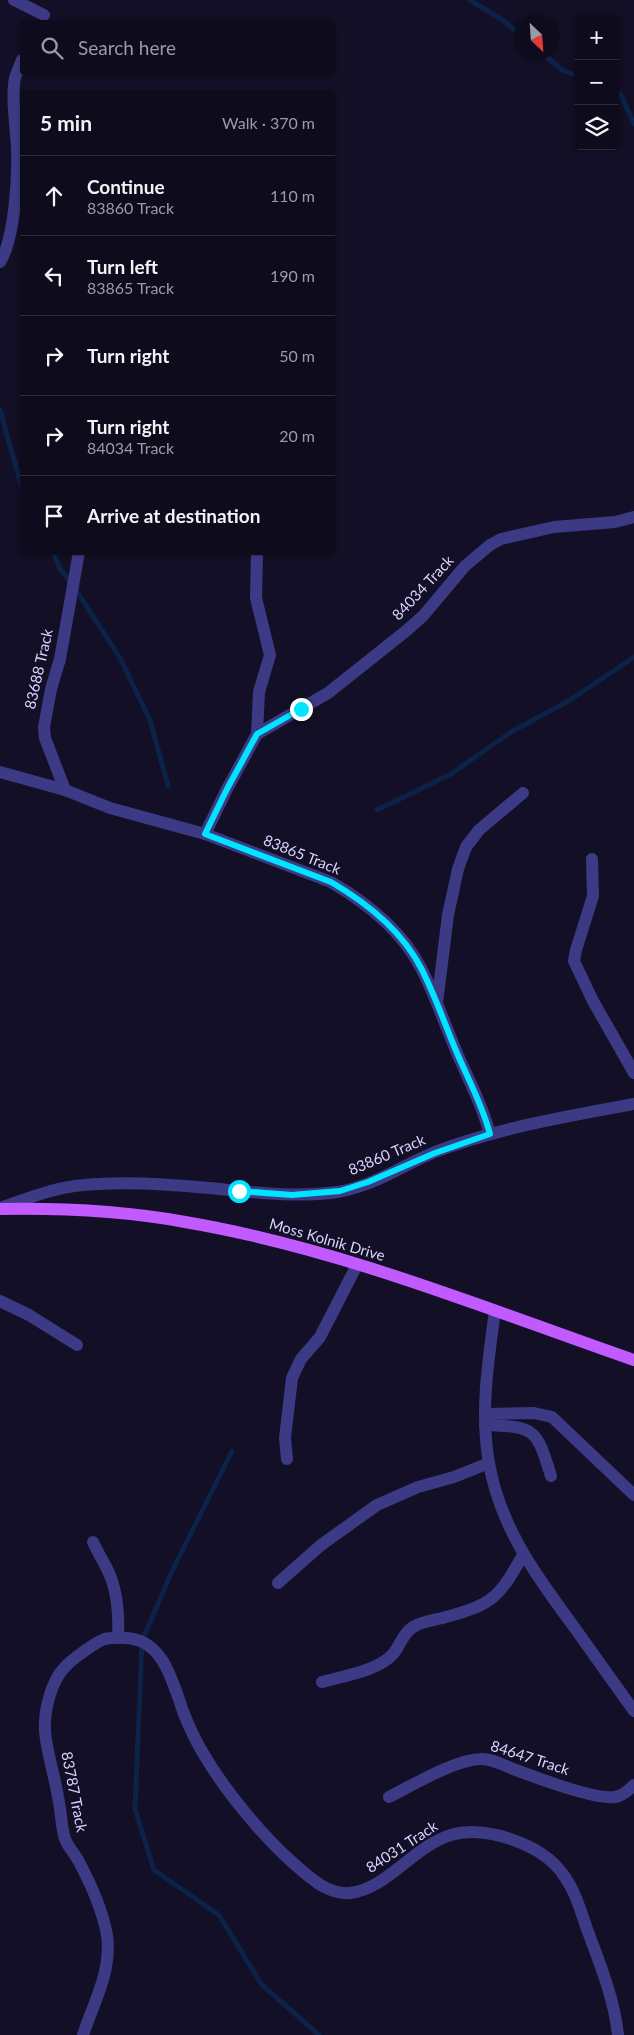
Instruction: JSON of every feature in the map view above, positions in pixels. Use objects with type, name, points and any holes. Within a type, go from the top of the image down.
[{"type":"main road","name":"Moss Kolnik Drive","points":[[0,1209],[138,1215],[186,1222],[293,1245],[357,1265],[634,1360]]},
{"type":"street","points":[[14,0],[45,14]]},
{"type":"street","points":[[0,262],[7,247],[12,227],[17,151],[15,78],[20,65]]},
{"type":"street","name":"84034 Track","points":[[257,734],[328,692],[406,631],[423,616],[453,578],[490,545],[501,539],[554,527],[616,522],[634,518]]},
{"type":"street","name":"83688 Track","points":[[65,790],[46,738],[44,727],[51,689],[60,659],[78,555]]},
{"type":"street","points":[[205,834],[257,734],[259,692],[270,655],[256,598],[257,555]]},
{"type":"street","name":"83865 Track","points":[[0,772],[65,790],[110,808],[205,834],[331,882],[348,892],[379,916],[404,942],[421,967],[464,1070],[478,1095],[490,1134]]},
{"type":"street","points":[[437,1003],[448,916],[458,869],[466,847],[479,830],[522,794]]},
{"type":"street","points":[[592,859],[592,896],[574,961],[593,1001],[634,1073]]},
{"type":"street","name":"83860 Track","points":[[0,1209],[53,1191],[84,1185],[166,1185],[292,1195],[340,1191],[368,1182],[435,1153],[490,1134],[577,1114],[634,1104]]},
{"type":"street","points":[[287,1459],[285,1438],[292,1378],[301,1360],[320,1336],[357,1265]]},
{"type":"street","points":[[0,1301],[30,1316],[77,1345]]},
{"type":"street","points":[[495,1312],[487,1367],[485,1420],[489,1463],[496,1496],[523,1555],[552,1600],[634,1711]]},
{"type":"street","points":[[485,1420],[534,1413],[552,1417],[634,1495]]},
{"type":"street","points":[[485,1420],[519,1427],[531,1432],[540,1443],[551,1476]]},
{"type":"street","points":[[278,1583],[322,1545],[378,1506],[418,1487],[454,1477],[489,1463]]},
{"type":"street","points":[[93,1542],[111,1577],[114,1588],[119,1616],[118,1638]]},
{"type":"street","points":[[322,1682],[368,1669],[383,1661],[392,1655],[412,1627],[470,1610],[492,1599],[506,1586],[523,1555]]},
{"type":"street","name":"83787 Track","points":[[83,2035],[107,1971],[107,1936],[91,1884],[66,1841],[45,1731],[49,1698],[64,1667],[98,1642],[106,1639],[132,1638],[142,1641],[154,1651],[165,1665]]},
{"type":"street","name":"84031 Track","points":[[165,1665],[172,1677],[184,1714],[196,1740],[217,1775],[280,1851],[307,1875],[328,1889],[345,1893],[368,1888],[392,1874],[407,1860],[427,1846],[457,1834],[481,1833],[509,1838],[535,1849],[553,1862],[562,1872],[575,1895],[604,1976],[618,2035]]},
{"type":"street","name":"84647 Track","points":[[389,1797],[452,1767],[479,1759],[490,1760],[532,1776],[602,1796],[619,1796],[634,1785]]},
{"type":"waterway","points":[[470,0],[514,30]]},
{"type":"waterway","points":[[550,60],[562,70],[574,74]]},
{"type":"waterway","points":[[619,94],[634,124]]},
{"type":"waterway","points":[[0,410],[20,481]]},
{"type":"waterway","points":[[54,555],[60,569],[72,584],[120,658],[150,720],[168,786]]},
{"type":"waterway","points":[[377,810],[451,774],[511,732],[570,700],[634,657]]},
{"type":"waterway","points":[[232,1451],[172,1571],[142,1641],[135,1809],[154,1870],[219,1915],[262,1985],[319,2035]]},
{"type":"route","points":[[239,1191],[292,1195],[313,1195],[340,1191],[368,1182],[435,1153],[490,1134],[478,1095],[464,1070],[427,979],[413,954],[389,926],[348,892],[331,882],[265,859],[205,834],[257,734],[301,709]]}]
